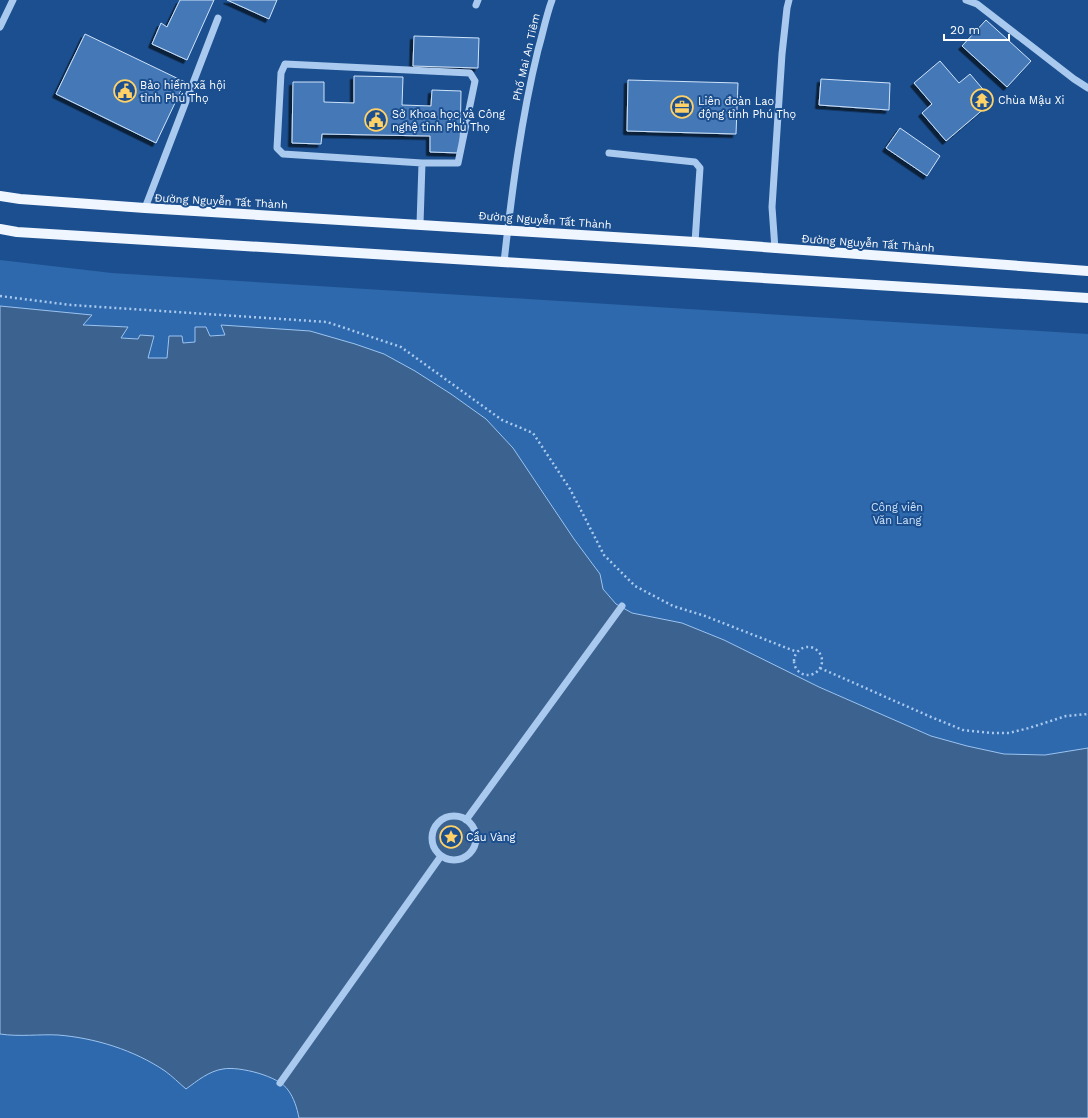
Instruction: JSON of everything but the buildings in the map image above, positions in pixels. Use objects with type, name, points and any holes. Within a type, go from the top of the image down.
[{"type":"main road","name":"Đường Nguyễn Tất Thành","points":[[0,196],[20,199],[145,208],[695,242],[1088,271]]},
{"type":"main road","points":[[0,229],[17,232],[1088,298]]},
{"type":"street","points":[[0,27],[13,0]]},
{"type":"street","name":"Phố Mai An Tiêm","points":[[504,262],[523,119],[531,79],[547,14],[552,0]]},
{"type":"street","points":[[775,249],[772,207],[782,54],[789,0]]},
{"type":"street","points":[[966,0],[977,4],[1074,79],[1088,88]]},
{"type":"street","points":[[145,208],[218,18]]},
{"type":"street","points":[[285,64],[470,73],[475,81],[458,164],[422,163],[283,154],[277,148],[281,73],[285,64]]},
{"type":"street","points":[[609,153],[695,162],[700,168],[695,242]]},
{"type":"street","points":[[420,224],[422,163]]},
{"type":"street","points":[[466,820],[622,606]]},
{"type":"street","points":[[452,816],[466,820],[474,830],[476,837],[472,850],[467,855],[454,860],[441,856],[435,850],[431,836],[438,822],[444,818],[452,816]]},
{"type":"street","points":[[280,1083],[441,856]]},
{"type":"path","points":[[0,296],[72,304],[327,322],[401,347],[502,420],[533,433],[570,489],[604,555],[635,586],[673,606],[705,616],[797,652]]},
{"type":"path","points":[[804,647],[817,650],[822,658],[820,668],[808,675],[800,672],[794,665],[797,652],[804,647]]},
{"type":"path","points":[[820,668],[963,730],[990,733],[1009,733],[1066,716],[1088,714]]},
{"type":"green space","name":"Công viên Văn Lang","points":[[0,260],[112,273],[1088,334],[1088,748],[1045,755],[1004,754],[931,736],[819,687],[724,640],[682,623],[632,613],[616,604],[603,589],[600,574],[574,539],[513,448],[486,419],[415,371],[384,354],[221,325],[225,335],[209,336],[196,342],[182,343],[167,358],[148,358],[154,336],[138,339],[120,338],[128,327],[83,325],[91,315],[0,306]]},
{"type":"green space","points":[[0,1034],[72,1036],[114,1046],[153,1064],[168,1073],[186,1089],[203,1077],[218,1070],[230,1068],[258,1073],[276,1080],[288,1090],[295,1103],[299,1118],[0,1118]]},
{"type":"shaded area","points":[[0,306],[92,315],[83,325],[128,327],[121,338],[138,339],[140,335],[154,336],[148,358],[167,358],[169,336],[182,336],[183,343],[195,342],[195,327],[206,327],[210,336],[225,335],[221,325],[310,331],[384,354],[415,371],[486,419],[513,448],[574,539],[600,574],[603,589],[616,604],[632,613],[682,623],[724,640],[819,687],[931,736],[1004,754],[1045,755],[1088,748],[1088,1118],[299,1118],[295,1103],[288,1090],[276,1080],[258,1073],[230,1068],[218,1070],[203,1077],[186,1089],[168,1073],[153,1064],[114,1046],[86,1039],[58,1035],[0,1034]]},
{"type":"place","name":"Bảo hiểm xã hội tỉnh Phú Thọ","points":[[125,91]]},
{"type":"place","name":"Chùa Mậu Xi","points":[[982,100]]},
{"type":"place","name":"Liên đoàn Lao động tỉnh Phú Thọ","points":[[682,107]]},
{"type":"place","name":"Sở Khoa học và Công nghệ tỉnh Phú Thọ","points":[[376,120]]},
{"type":"place","name":"Cầu Vàng","points":[[451,837]]}]
